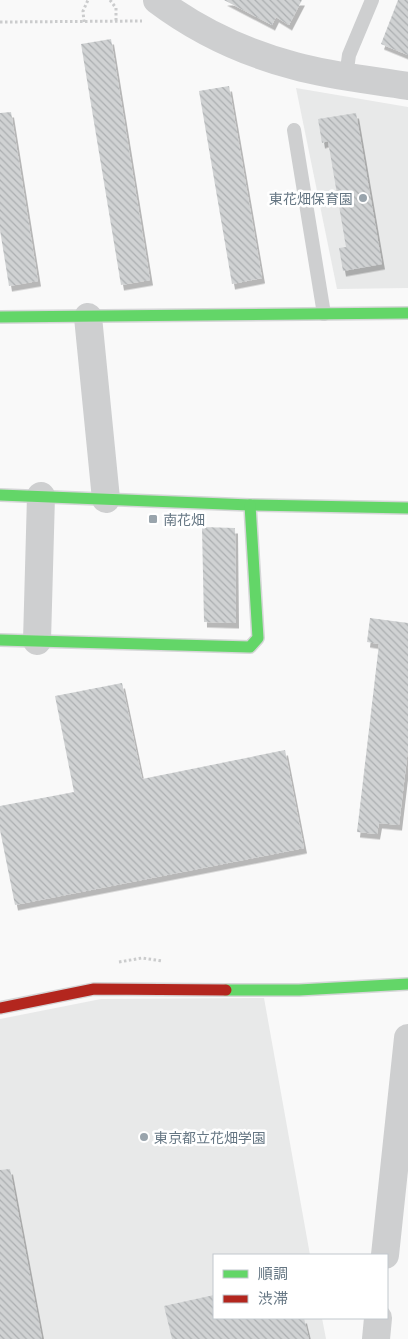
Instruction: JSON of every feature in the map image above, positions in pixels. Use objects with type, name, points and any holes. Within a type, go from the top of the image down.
[{"type":"street","points":[[163,4],[202,30],[247,50],[295,66],[408,86]]},
{"type":"street","points":[[0,317],[408,313]]},
{"type":"street","points":[[88,317],[106,499]]},
{"type":"street","points":[[0,495],[250,505],[408,508]]},
{"type":"street","points":[[37,640],[41,496]]},
{"type":"street","points":[[0,640],[250,647],[258,638],[250,505]]},
{"type":"street","points":[[0,1008],[94,989],[298,990],[408,984]]},
{"type":"street","points":[[385,1254],[408,1038]]},
{"type":"street","points":[[376,1339],[378,1319]]},
{"type":"lane","points":[[346,76],[348,55],[372,0]]},
{"type":"lane","points":[[294,130],[324,314]]},
{"type":"path","points":[[84,22],[83,12],[88,0]]},
{"type":"path","points":[[110,0],[116,8],[116,22]]},
{"type":"path","points":[[0,22],[161,22],[163,4]]},
{"type":"shaded area","name":"東花畑保育園","points":[[296,88],[408,107],[408,288],[337,289]]},
{"type":"shaded area","name":"東京都立花畑学園","points":[[264,998],[310,1254],[213,1254],[213,1319],[322,1319],[326,1339],[0,1339],[0,1019],[101,999]]},
{"type":"building","points":[[224,0],[302,0],[289,25],[276,17],[272,25]]},
{"type":"building","points":[[398,0],[408,0],[408,55],[381,44]]},
{"type":"building","points":[[111,39],[150,280],[121,285],[81,44]]},
{"type":"building","points":[[229,86],[262,278],[232,284],[199,91]]},
{"type":"building","points":[[11,112],[38,281],[9,286],[0,230],[0,113]]},
{"type":"building","points":[[356,113],[382,264],[343,271],[339,248],[346,247],[328,141],[322,143],[318,119]]},
{"type":"building","points":[[202,527],[235,528],[236,623],[204,622]]},
{"type":"building","points":[[370,618],[408,623],[408,749],[399,825],[379,823],[377,834],[357,832],[379,644],[367,642]]},
{"type":"building","points":[[122,683],[142,779],[285,750],[304,848],[15,905],[0,830],[0,806],[74,792],[55,696]]},
{"type":"building","points":[[10,1169],[42,1339],[0,1339],[0,1170]]},
{"type":"building","points":[[213,1295],[213,1319],[304,1319],[309,1339],[172,1339],[164,1306]]},
{"type":"traffic: fast","points":[[0,317],[408,313]]},
{"type":"traffic: fast","points":[[0,495],[250,505],[408,508]]},
{"type":"traffic: fast","points":[[0,640],[250,647],[258,638],[250,505]]},
{"type":"traffic: fast","points":[[226,990],[299,990],[408,984]]},
{"type":"traffic: jam","points":[[0,1008],[94,989],[226,990]]},
{"type":"place","name":"東花畑保育園","points":[[363,198]]},
{"type":"place","name":"南花畑","points":[[153,519]]},
{"type":"place","name":"東京都立花畑学園","points":[[144,1137]]}]
